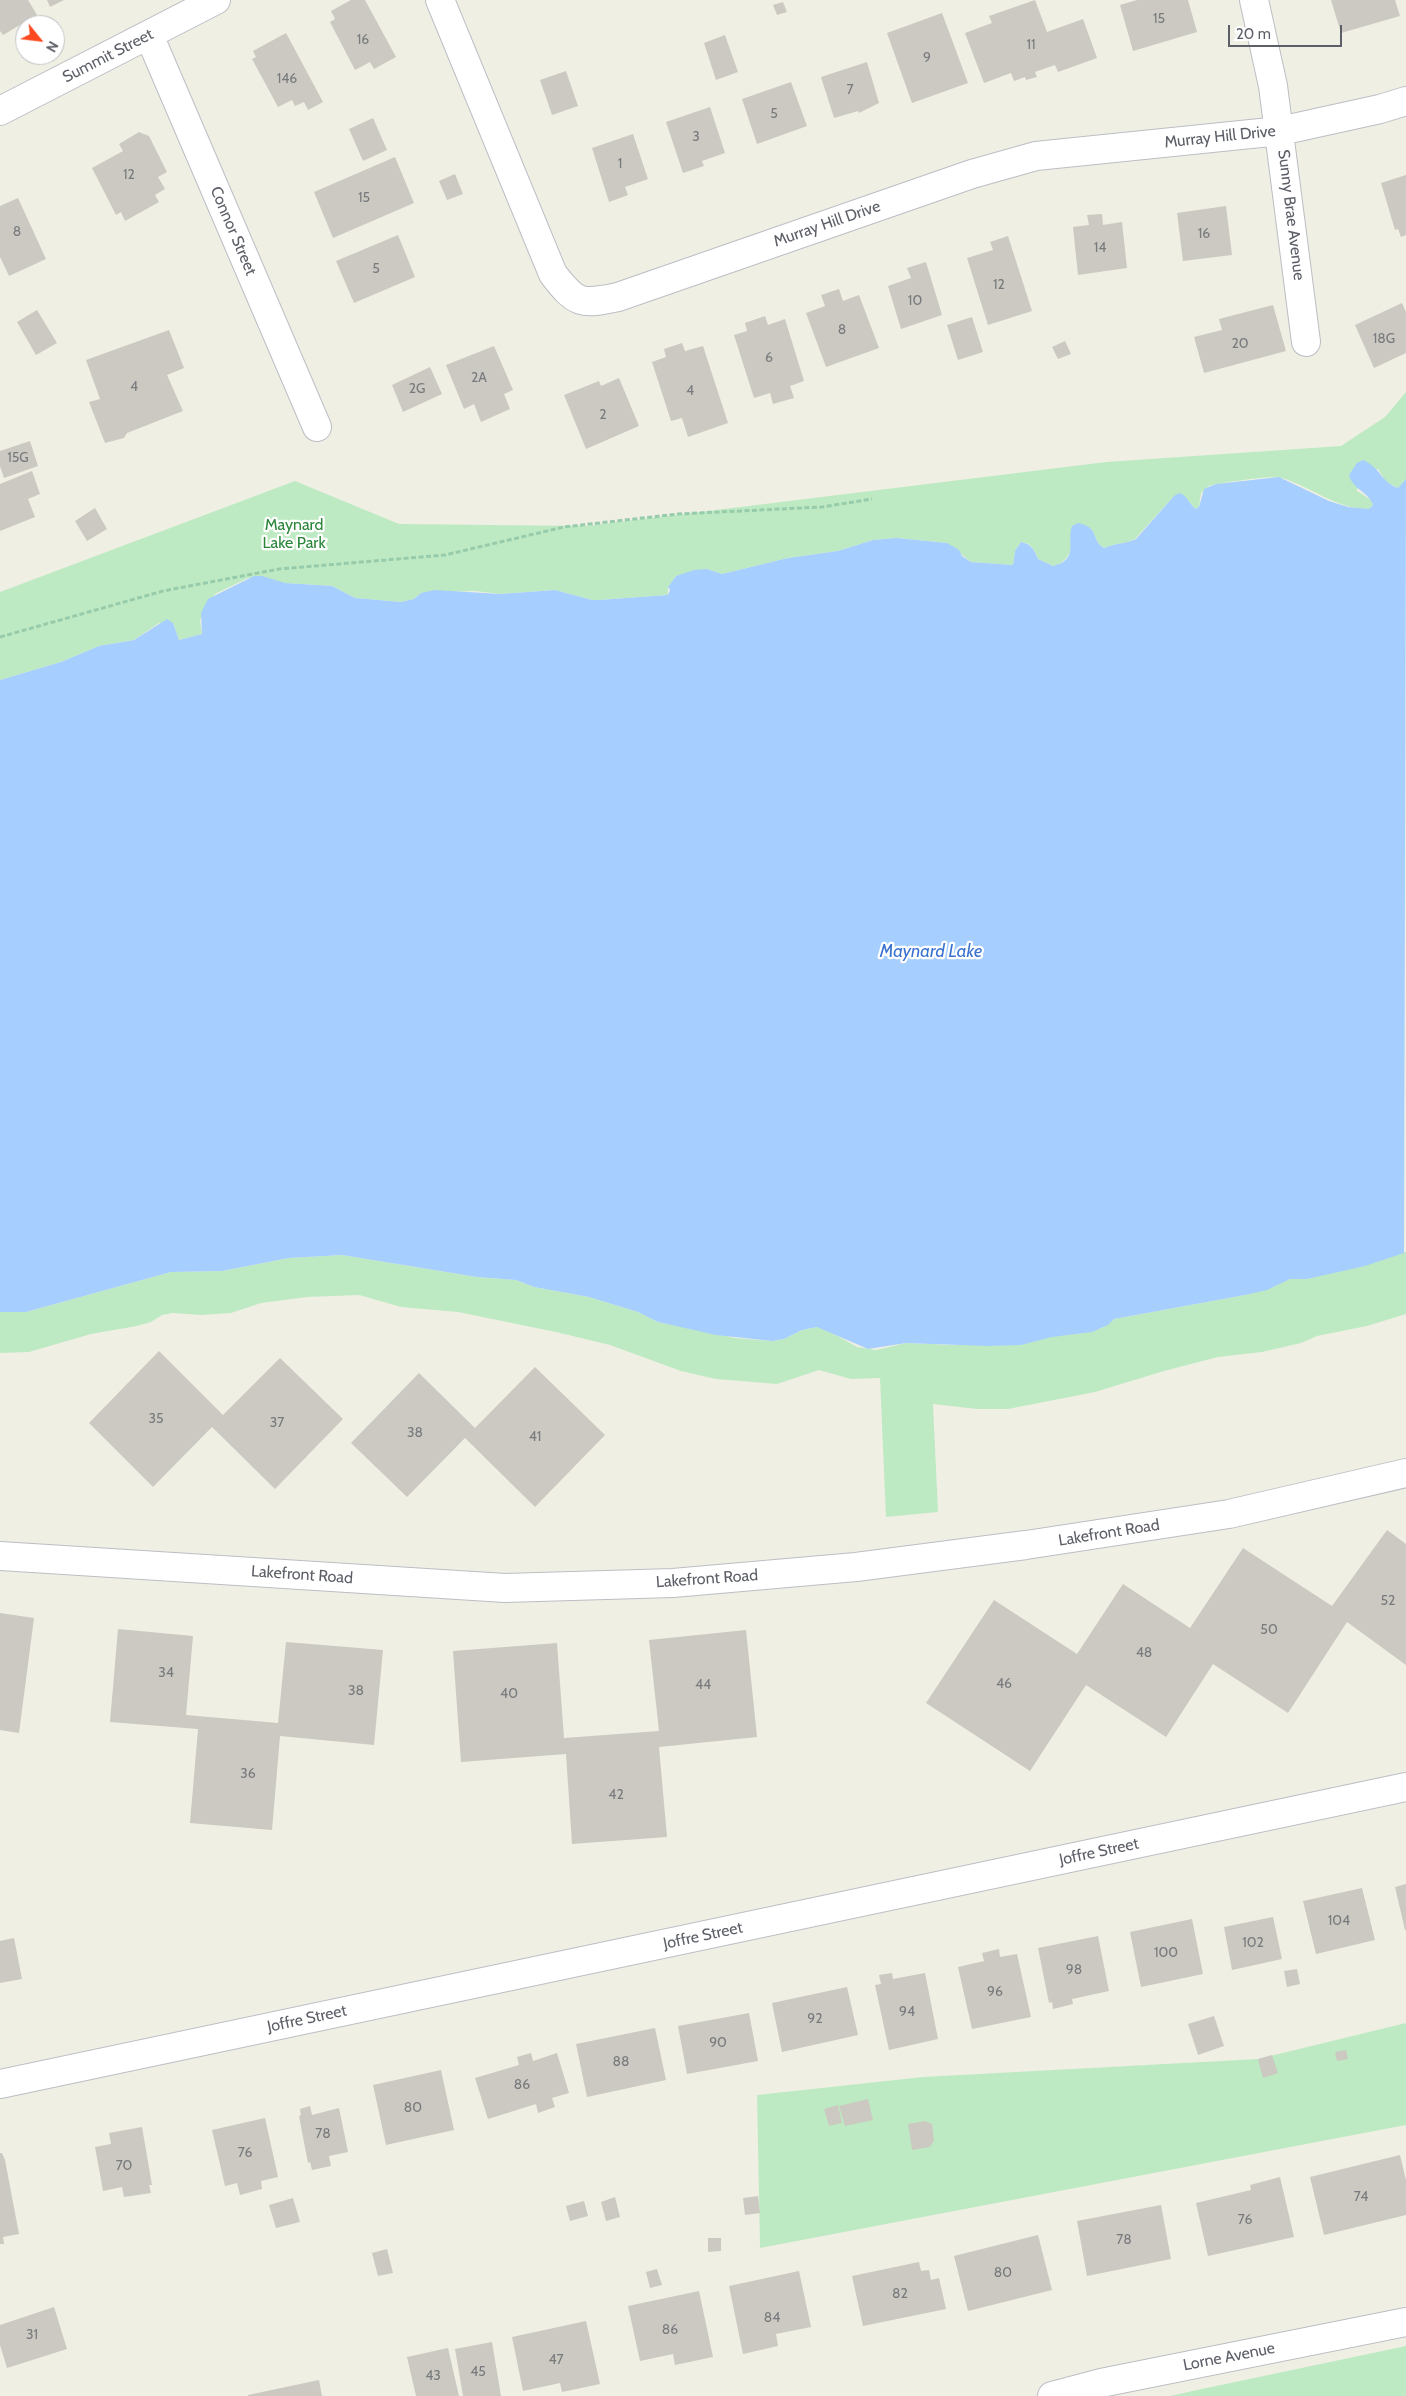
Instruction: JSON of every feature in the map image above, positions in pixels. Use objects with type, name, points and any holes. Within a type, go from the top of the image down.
[{"type":"street","name":"Summit Street","points":[[0,111],[216,0]]},
{"type":"street","name":"Murray Hill Drive","points":[[440,0],[553,274],[570,295],[591,303],[618,297],[972,174],[1036,156],[1280,131],[1380,109],[1406,101]]},
{"type":"street","name":"Sunny Brae Avenue","points":[[1254,0],[1274,86],[1306,342]]},
{"type":"street","name":"Connor Street","points":[[149,35],[317,427]]},
{"type":"street","name":"Lakefront Road","points":[[0,1556],[506,1588],[673,1583],[856,1567],[1026,1545],[1230,1514],[1406,1473]]},
{"type":"street","name":"Joffre Street","points":[[0,2084],[1406,1787]]},
{"type":"street","name":"Lorne Avenue","points":[[1052,2396],[1101,2383],[1406,2322]]},
{"type":"path","points":[[0,637],[163,592],[279,569],[445,555],[564,527],[678,514],[822,507],[872,499]]},
{"type":"green space","name":"Maynard Lake Park","points":[[1406,392],[1406,479],[1398,488],[1386,482],[1378,469],[1356,490],[1371,500],[1373,505],[1369,509],[1334,502],[1282,478],[1246,480],[1209,486],[1201,493],[1199,507],[1195,509],[1189,501],[1174,496],[1135,539],[1128,542],[1104,548],[1100,545],[1090,528],[1078,524],[1070,537],[1071,547],[1068,555],[1062,562],[1053,566],[1038,559],[1032,547],[1021,542],[1015,551],[1013,565],[971,562],[947,543],[897,538],[873,540],[838,551],[788,558],[722,574],[707,569],[676,576],[668,587],[668,595],[599,600],[592,600],[555,590],[500,594],[475,591],[421,593],[414,599],[401,602],[355,598],[332,586],[285,583],[273,581],[265,577],[248,578],[215,594],[200,620],[202,634],[179,640],[173,623],[159,623],[134,640],[99,646],[61,662],[0,680],[0,592],[295,481],[399,524],[586,526],[1106,462],[1341,446],[1385,417]]},
{"type":"green space","points":[[1406,1252],[1406,1314],[1367,1326],[1317,1336],[1301,1343],[1262,1352],[1218,1357],[1095,1392],[1008,1409],[977,1409],[933,1404],[938,1512],[886,1517],[880,1378],[851,1379],[819,1370],[777,1384],[716,1379],[681,1371],[610,1345],[556,1332],[458,1312],[401,1307],[359,1295],[307,1297],[261,1303],[231,1313],[201,1315],[173,1313],[162,1315],[151,1322],[137,1326],[91,1334],[29,1352],[0,1353],[0,1312],[26,1312],[171,1272],[222,1271],[289,1258],[342,1255],[477,1277],[516,1280],[534,1287],[589,1297],[638,1312],[658,1322],[735,1338],[772,1341],[784,1339],[802,1330],[817,1327],[825,1329],[857,1347],[876,1350],[906,1343],[954,1345],[1083,1333],[1102,1328],[1114,1319],[1245,1295],[1290,1279],[1307,1279]]},
{"type":"green space","points":[[1406,2023],[1406,2125],[760,2248],[757,2095],[923,2077],[1258,2059]]},
{"type":"green space","points":[[1406,2346],[1406,2396],[1170,2396],[1197,2390]]},
{"type":"water","name":"Maynard Lake","points":[[1363,460],[1374,467],[1388,482],[1398,488],[1406,479],[1404,1253],[1365,1266],[1307,1279],[1290,1279],[1267,1290],[1114,1319],[1108,1325],[1092,1332],[1052,1337],[1021,1345],[987,1346],[906,1343],[868,1349],[817,1327],[802,1330],[784,1339],[772,1341],[716,1335],[658,1322],[638,1312],[589,1297],[534,1287],[516,1280],[477,1277],[342,1255],[289,1258],[222,1271],[171,1272],[26,1312],[0,1312],[0,680],[61,662],[99,646],[134,640],[167,619],[173,623],[179,640],[202,634],[201,613],[208,599],[254,576],[262,576],[285,583],[332,586],[355,598],[401,602],[414,599],[421,593],[435,590],[500,594],[555,590],[592,600],[599,600],[668,595],[670,590],[668,587],[676,576],[694,570],[707,569],[722,574],[788,558],[838,551],[873,540],[897,538],[947,543],[959,550],[962,556],[971,562],[1013,565],[1015,551],[1021,542],[1034,550],[1038,559],[1053,566],[1067,559],[1072,526],[1078,523],[1090,528],[1100,545],[1104,548],[1128,542],[1136,539],[1174,496],[1179,493],[1184,495],[1195,509],[1199,507],[1204,489],[1216,484],[1279,477],[1329,501],[1348,507],[1369,509],[1373,505],[1371,501],[1354,484],[1349,475],[1357,463]]},
{"type":"building","points":[[0,0],[28,0],[37,15],[15,15],[15,28],[3,35],[0,31]]},
{"type":"building","points":[[47,0],[64,0],[50,7]]},
{"type":"building","points":[[351,0],[365,0],[396,57],[374,69],[370,62],[355,70],[330,22],[335,19],[331,11]]},
{"type":"building","points":[[1035,0],[1047,32],[1083,19],[1097,58],[1058,72],[1055,65],[1035,72],[1037,77],[1026,80],[1025,77],[1014,81],[1011,73],[984,83],[965,33],[992,23],[989,16]]},
{"type":"building","points":[[1137,0],[1188,0],[1197,32],[1133,51],[1120,5]]},
{"type":"building","points":[[1331,0],[1395,0],[1400,16],[1341,33]]},
{"type":"building","points":[[783,2],[787,12],[777,15],[773,5]]},
{"type":"building","points":[[942,13],[968,83],[912,103],[887,33]]},
{"type":"building","points":[[286,33],[323,102],[308,110],[304,102],[295,106],[292,100],[278,107],[252,59],[256,57],[253,51]]},
{"type":"building","points":[[725,35],[738,72],[716,80],[704,43]]},
{"type":"building","points":[[867,62],[879,103],[859,113],[858,111],[834,118],[821,77]]},
{"type":"building","points":[[566,71],[578,106],[552,115],[540,80]]},
{"type":"building","points":[[791,82],[807,126],[757,144],[742,99]]},
{"type":"building","points":[[710,107],[725,153],[702,161],[704,166],[683,173],[666,122]]},
{"type":"building","points":[[373,118],[387,150],[363,161],[349,129]]},
{"type":"building","points":[[139,132],[149,136],[167,172],[158,177],[165,189],[155,195],[159,202],[125,221],[121,212],[116,215],[92,168],[123,151],[119,144]]},
{"type":"building","points":[[633,134],[648,179],[625,187],[628,195],[609,202],[592,148]]},
{"type":"building","points":[[395,157],[414,203],[333,238],[314,192]]},
{"type":"building","points":[[455,174],[463,194],[447,200],[439,181]]},
{"type":"building","points":[[1406,175],[1406,235],[1401,237],[1398,229],[1395,230],[1381,183]]},
{"type":"building","points":[[18,198],[46,259],[9,276],[0,257],[0,206]]},
{"type":"building","points":[[1226,206],[1232,255],[1183,261],[1177,213]]},
{"type":"building","points":[[1102,214],[1103,225],[1122,222],[1127,268],[1078,275],[1073,227],[1089,225],[1087,215]]},
{"type":"building","points":[[398,235],[415,277],[354,303],[336,261]]},
{"type":"building","points":[[1008,236],[1032,311],[988,325],[967,258],[993,250],[990,242]]},
{"type":"building","points":[[926,262],[942,315],[901,329],[888,286],[911,278],[907,268]]},
{"type":"building","points":[[839,289],[843,301],[859,295],[879,348],[826,367],[806,313],[825,306],[821,295]]},
{"type":"building","points":[[1402,303],[1406,312],[1406,353],[1374,368],[1355,325]]},
{"type":"building","points":[[1273,305],[1286,351],[1204,373],[1194,337],[1222,330],[1219,319]]},
{"type":"building","points":[[37,310],[57,343],[36,355],[17,322]]},
{"type":"building","points":[[765,316],[768,325],[785,319],[804,381],[790,386],[794,398],[773,404],[770,393],[754,398],[734,335],[747,331],[745,323]]},
{"type":"building","points":[[972,317],[983,352],[958,360],[947,325]]},
{"type":"building","points":[[169,330],[184,368],[167,375],[183,411],[127,433],[124,438],[105,443],[89,402],[100,399],[86,360]]},
{"type":"building","points":[[1065,341],[1071,354],[1058,359],[1052,347]]},
{"type":"building","points":[[682,343],[685,351],[703,346],[728,423],[688,437],[682,418],[671,421],[652,362],[666,357],[664,349]]},
{"type":"building","points":[[494,346],[513,390],[504,394],[510,409],[481,422],[474,404],[464,409],[446,365]]},
{"type":"building","points":[[430,367],[442,394],[403,412],[392,385]]},
{"type":"building","points":[[619,378],[639,426],[586,449],[564,395],[599,381],[601,386]]},
{"type":"building","points":[[30,441],[38,466],[4,478],[0,466],[0,451]]},
{"type":"building","points":[[32,471],[40,494],[28,499],[35,517],[0,531],[0,484]]},
{"type":"building","points":[[95,508],[107,529],[87,541],[75,521]]},
{"type":"building","points":[[159,1351],[223,1415],[280,1358],[343,1419],[275,1489],[212,1427],[153,1487],[89,1423]]},
{"type":"building","points":[[535,1367],[605,1435],[535,1507],[465,1438],[407,1497],[351,1443],[419,1373],[475,1428]]},
{"type":"building","points":[[1387,1530],[1406,1544],[1406,1665],[1347,1622],[1288,1713],[1213,1664],[1166,1737],[1086,1685],[1030,1771],[926,1703],[994,1600],[1077,1654],[1123,1584],[1190,1628],[1243,1548],[1332,1606]]},
{"type":"building","points":[[0,1613],[34,1618],[19,1733],[0,1730]]},
{"type":"building","points":[[118,1629],[193,1636],[186,1715],[278,1723],[286,1642],[383,1650],[374,1745],[280,1736],[272,1830],[190,1823],[198,1729],[110,1722]]},
{"type":"building","points":[[746,1630],[757,1737],[659,1747],[667,1837],[572,1844],[566,1754],[461,1762],[453,1651],[557,1643],[564,1738],[659,1731],[649,1640]]},
{"type":"building","points":[[1406,1884],[1406,1930],[1405,1930],[1395,1887]]},
{"type":"building","points":[[1362,1888],[1375,1940],[1316,1954],[1303,1901]]},
{"type":"building","points":[[1273,1917],[1282,1959],[1232,1970],[1224,1927]]},
{"type":"building","points":[[1192,1919],[1203,1974],[1141,1987],[1130,1932]]},
{"type":"building","points":[[1098,1936],[1109,1991],[1072,1999],[1073,2004],[1053,2009],[1052,2002],[1049,2003],[1038,1948]]},
{"type":"building","points":[[14,1938],[22,1979],[0,1983],[0,1941]]},
{"type":"building","points":[[999,1949],[1000,1957],[1017,1954],[1031,2017],[972,2029],[958,1967],[984,1961],[982,1953]]},
{"type":"building","points":[[1297,1969],[1300,1984],[1287,1987],[1284,1971]]},
{"type":"building","points":[[892,1973],[893,1979],[925,1973],[938,2039],[889,2050],[875,1985],[881,1984],[879,1975]]},
{"type":"building","points":[[847,1987],[858,2035],[782,2052],[772,2003]]},
{"type":"building","points":[[749,2013],[758,2061],[687,2074],[678,2026]]},
{"type":"building","points":[[1214,2016],[1224,2046],[1198,2055],[1188,2024]]},
{"type":"building","points":[[655,2028],[666,2080],[587,2097],[576,2044]]},
{"type":"building","points":[[1346,2050],[1348,2059],[1337,2061],[1335,2052]]},
{"type":"building","points":[[531,2053],[533,2061],[557,2053],[569,2093],[552,2098],[555,2107],[538,2113],[536,2104],[488,2119],[475,2078],[519,2065],[517,2057]]},
{"type":"building","points":[[1272,2055],[1278,2073],[1263,2078],[1258,2059]]},
{"type":"building","points":[[441,2070],[454,2130],[386,2145],[373,2085]]},
{"type":"building","points":[[868,2099],[873,2120],[845,2126],[839,2106]]},
{"type":"building","points":[[838,2105],[842,2123],[829,2126],[824,2109]]},
{"type":"building","points":[[310,2106],[312,2115],[339,2108],[348,2152],[329,2156],[331,2166],[312,2170],[310,2162],[308,2163],[299,2116],[301,2115],[300,2109]]},
{"type":"building","points":[[265,2118],[278,2177],[261,2181],[262,2189],[240,2195],[237,2183],[225,2186],[212,2130]]},
{"type":"building","points":[[925,2121],[932,2124],[934,2141],[930,2147],[912,2150],[908,2124]]},
{"type":"building","points":[[142,2127],[152,2185],[149,2185],[151,2193],[124,2197],[122,2187],[103,2191],[95,2147],[111,2144],[109,2133]]},
{"type":"building","points":[[0,2153],[2,2153],[5,2160],[19,2234],[3,2237],[4,2244],[0,2244]]},
{"type":"building","points":[[1400,2155],[1406,2180],[1406,2215],[1324,2235],[1310,2177]]},
{"type":"building","points":[[1280,2177],[1294,2237],[1208,2256],[1196,2203],[1251,2190],[1250,2185]]},
{"type":"building","points":[[758,2196],[760,2213],[745,2215],[743,2198]]},
{"type":"building","points":[[615,2197],[620,2217],[606,2221],[601,2202]]},
{"type":"building","points":[[293,2198],[300,2222],[276,2228],[269,2205]]},
{"type":"building","points":[[584,2201],[588,2216],[570,2221],[566,2206]]},
{"type":"building","points":[[1161,2205],[1171,2259],[1087,2276],[1077,2221]]},
{"type":"building","points":[[1038,2235],[1052,2290],[968,2311],[954,2256]]},
{"type":"building","points":[[708,2238],[721,2238],[721,2251],[708,2252]]},
{"type":"building","points":[[387,2249],[393,2273],[378,2276],[372,2253]]},
{"type":"building","points":[[919,2262],[921,2271],[929,2270],[931,2280],[939,2278],[946,2309],[863,2326],[852,2276]]},
{"type":"building","points":[[657,2269],[662,2285],[650,2288],[646,2272]]},
{"type":"building","points":[[799,2271],[811,2327],[776,2334],[778,2346],[743,2354],[729,2286]]},
{"type":"building","points":[[699,2291],[713,2357],[675,2365],[673,2354],[640,2361],[628,2306]]},
{"type":"building","points":[[54,2307],[67,2349],[7,2368],[0,2345],[0,2325]]},
{"type":"building","points":[[586,2321],[600,2384],[562,2392],[560,2383],[523,2391],[512,2337]]},
{"type":"building","points":[[492,2342],[501,2396],[463,2396],[455,2349]]},
{"type":"building","points":[[448,2348],[459,2396],[416,2396],[407,2357]]},
{"type":"building","points":[[319,2380],[322,2396],[248,2396],[248,2395]]}]
